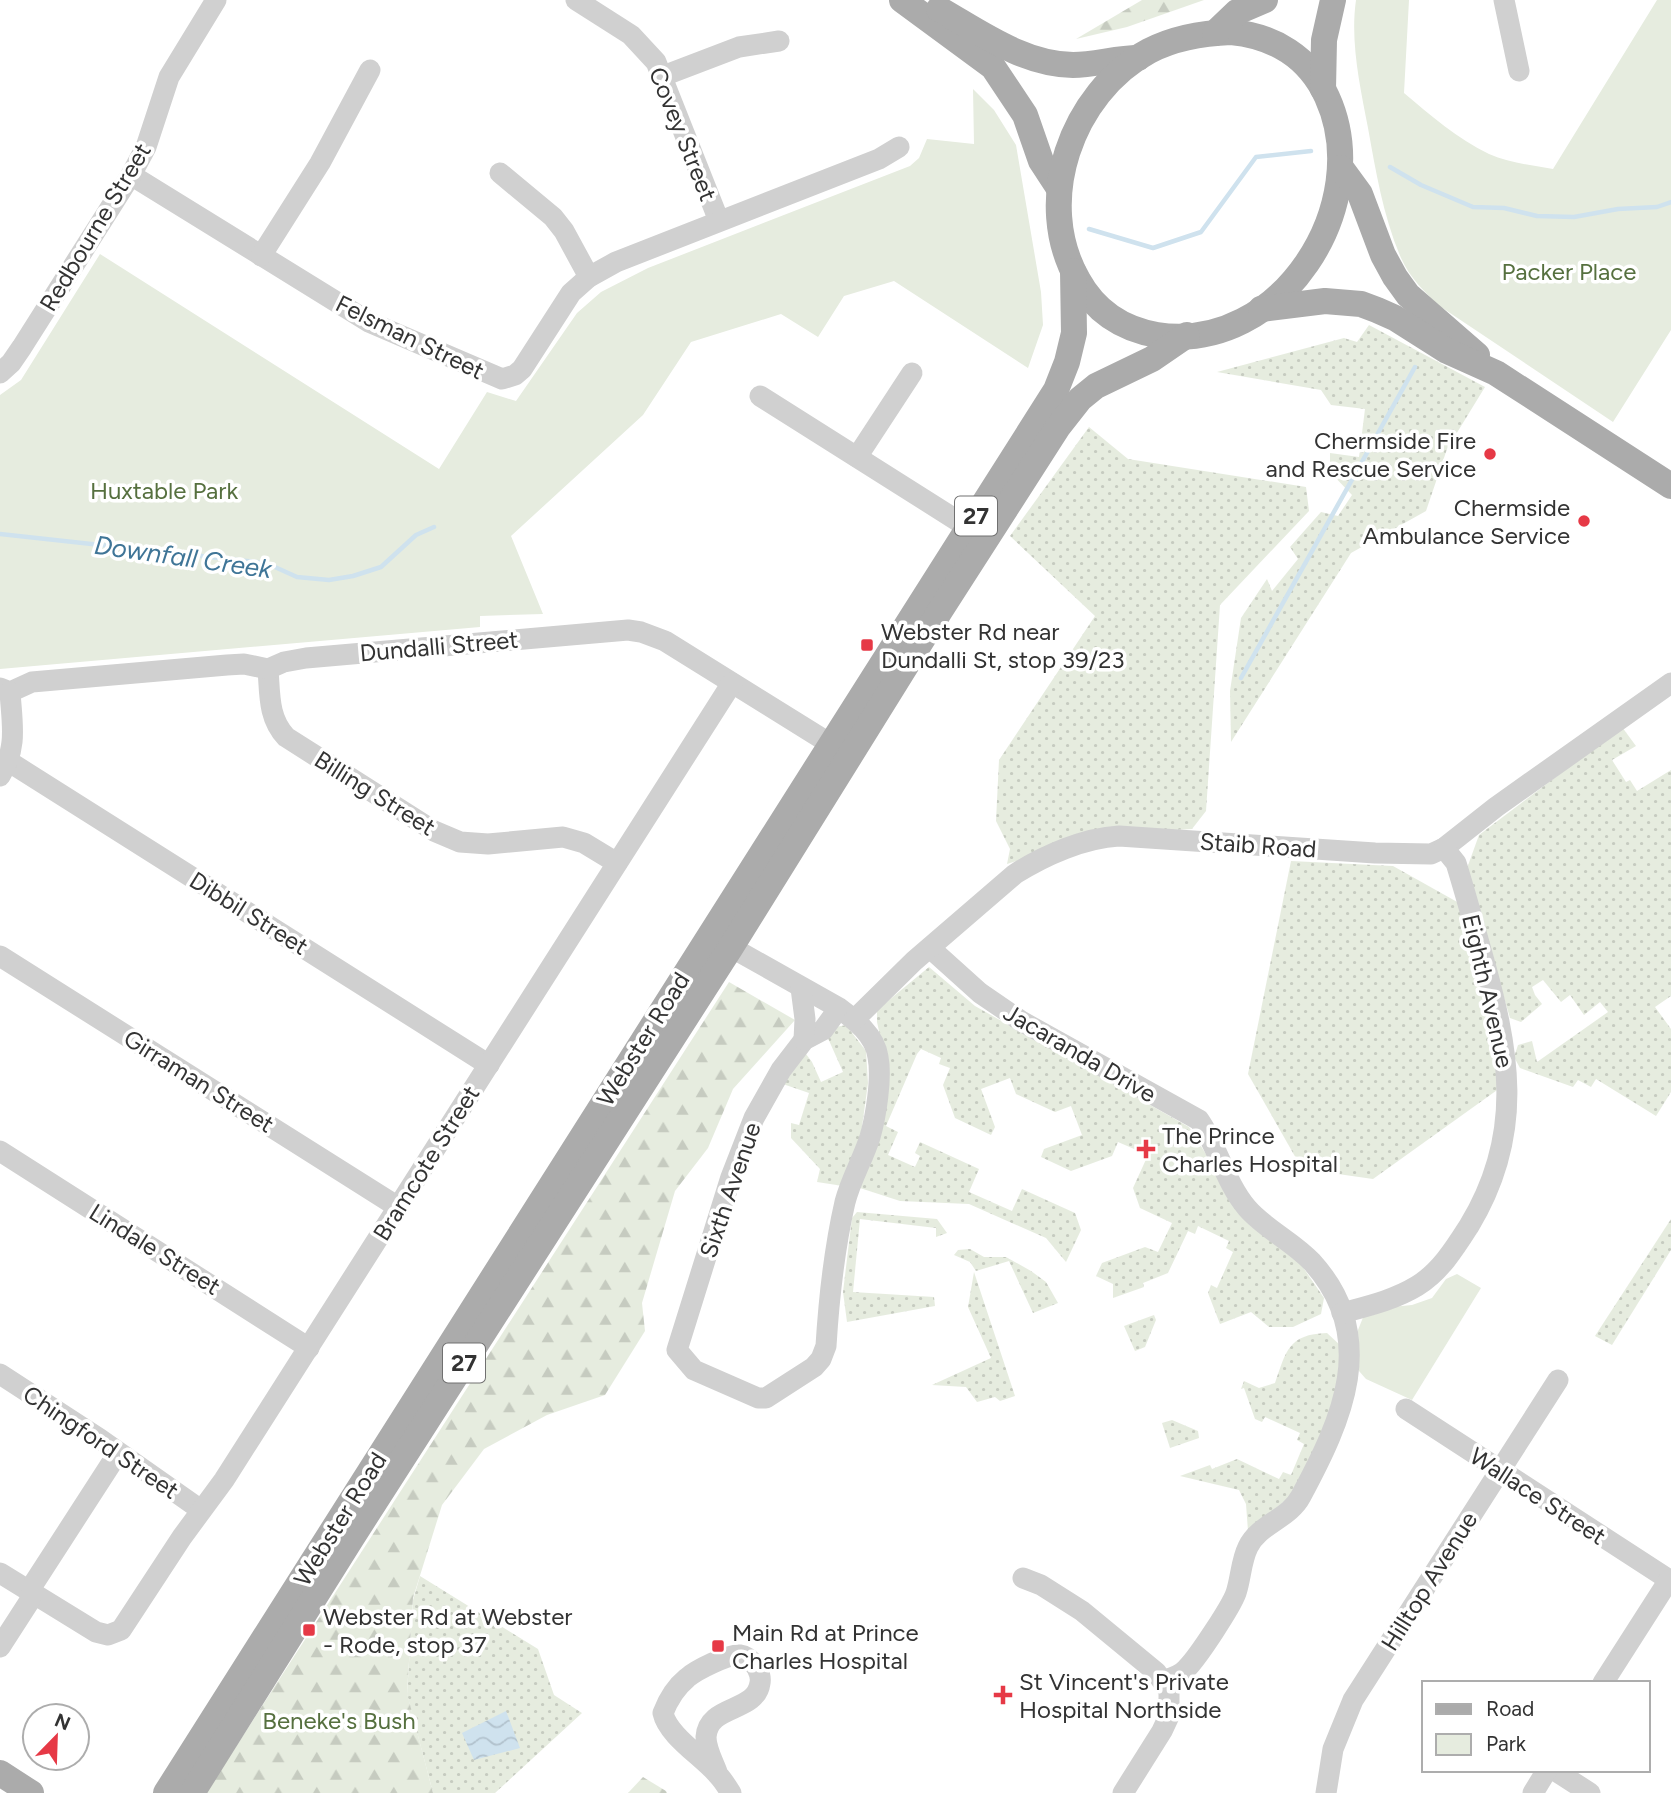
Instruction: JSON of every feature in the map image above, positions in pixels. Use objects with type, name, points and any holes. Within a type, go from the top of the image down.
[{"type":"main road","points":[[902,0],[993,68],[1025,115],[1041,161],[1058,187]]},
{"type":"main road","points":[[923,0],[1010,50],[1040,60],[1075,65],[1138,58]]},
{"type":"main road","name":"27","points":[[1073,271],[1060,232],[1058,187],[1068,149],[1087,111],[1114,77],[1138,58],[1174,41],[1215,33],[1237,12],[1265,0]]},
{"type":"main road","name":"27","points":[[1187,335],[1205,333],[1240,322],[1261,309],[1292,281],[1315,249],[1334,207],[1341,168],[1338,124],[1323,89],[1324,40],[1333,0]]},
{"type":"main road","points":[[1215,33],[1246,33],[1277,44],[1303,62],[1323,89]]},
{"type":"main road","points":[[1341,168],[1360,194],[1383,255],[1408,295],[1496,373]]},
{"type":"main road","points":[[1073,271],[1096,306],[1117,321],[1159,335],[1187,335]]},
{"type":"main road","name":"Webster Road","points":[[840,750],[969,528],[1062,377],[1074,333],[1073,271]]},
{"type":"main road","points":[[1261,309],[1325,301],[1361,304],[1395,318],[1447,351],[1496,373],[1671,486]]},
{"type":"main road","name":"Webster Road","points":[[192,1793],[840,750],[1068,412],[1096,386],[1152,359],[1187,335]]},
{"type":"main road","name":"Webster Road","points":[[166,1793],[720,941]]},
{"type":"main road","points":[[0,1773],[31,1793]]},
{"type":"street","name":"Redbourne Street","points":[[0,373],[22,347],[131,174],[146,147],[169,76],[216,0]]},
{"type":"street","name":"Covey Street","points":[[576,0],[631,35],[649,53],[663,76],[719,221]]},
{"type":"street","points":[[1504,0],[1519,71]]},
{"type":"street","points":[[663,76],[739,47],[779,41]]},
{"type":"street","points":[[261,256],[320,163],[370,70]]},
{"type":"street","name":"Felsman Street","points":[[131,174],[369,323],[502,379],[515,375],[522,369],[563,303],[589,277],[616,262],[879,159],[899,147]]},
{"type":"street","points":[[500,173],[552,217],[564,231],[589,277]]},
{"type":"street","points":[[858,457],[912,373]]},
{"type":"street","points":[[760,396],[969,528]]},
{"type":"street","name":"Dundalli Street","points":[[5,690],[28,683],[66,679],[239,664],[268,669],[284,662],[306,658],[628,630],[665,641],[840,750]]},
{"type":"street","name":"Billing Street","points":[[268,669],[272,715],[279,730],[286,737],[434,831],[460,842],[488,844],[562,837],[584,844],[617,863]]},
{"type":"street","name":"Bramcote Street","points":[[32,1592],[96,1632],[112,1635],[124,1626],[224,1480],[732,683]]},
{"type":"street","name":"Staib Road","points":[[846,1014],[1033,863],[1102,837],[1119,836],[1431,855],[1671,683]]},
{"type":"street","points":[[4,768],[13,741],[5,690]]},
{"type":"street","name":"Dibbil Street","points":[[4,768],[489,1065]]},
{"type":"street","name":"Eighth Avenue","points":[[1342,1313],[1389,1300],[1417,1286],[1448,1258],[1478,1212],[1497,1162],[1504,1134],[1508,1085],[1503,1034],[1456,863],[1444,848]]},
{"type":"street","points":[[720,941],[846,1014]]},
{"type":"street","name":"Jacaranda Drive","points":[[930,948],[980,993],[1021,1021],[1199,1120],[1212,1139],[1232,1185],[1246,1207],[1296,1245],[1326,1279],[1342,1313],[1350,1346],[1350,1369],[1345,1398],[1300,1498],[1287,1513],[1251,1542],[1246,1550],[1236,1593],[1230,1605],[1187,1668],[1164,1680]]},
{"type":"street","name":"Girraman Street","points":[[0,956],[398,1207]]},
{"type":"street","points":[[802,988],[804,1040]]},
{"type":"street","name":"Sixth Avenue","points":[[846,1014],[872,1038],[878,1057],[878,1094],[870,1136],[850,1187],[832,1261],[825,1346],[821,1359],[814,1367],[766,1398],[758,1398],[694,1370],[677,1350],[731,1177],[754,1118],[781,1070],[804,1040],[846,1014]]},
{"type":"street","name":"Lindale Street","points":[[0,1151],[309,1348]]},
{"type":"street","name":"Chingford Street","points":[[0,1374],[201,1510]]},
{"type":"street","name":"Hilltop Avenue","points":[[1326,1793],[1333,1749],[1346,1713],[1558,1380]]},
{"type":"street","name":"Wallace Street","points":[[1406,1409],[1670,1581]]},
{"type":"street","points":[[0,1647],[29,1602],[34,1583],[118,1453]]},
{"type":"street","points":[[0,1573],[32,1592]]},
{"type":"street","points":[[1023,1578],[1066,1599],[1164,1680],[1169,1691],[1169,1716],[1123,1793]]},
{"type":"street","points":[[1604,1681],[1670,1581]]},
{"type":"street","points":[[717,1772],[670,1726],[663,1713],[673,1694],[689,1676],[705,1667],[741,1655],[755,1665],[760,1675],[760,1685],[751,1699],[722,1713],[708,1728],[706,1737],[717,1772],[731,1793]]},
{"type":"street","points":[[1533,1793],[1546,1772]]},
{"type":"street","points":[[1557,1772],[1590,1793]]},
{"type":"green space","points":[[1142,0],[1204,0],[1127,27],[1076,39]]},
{"type":"green space","name":"Packer Place","points":[[1356,0],[1409,0],[1404,93],[1455,134],[1489,154],[1513,162],[1553,169],[1657,0],[1671,0],[1671,330],[1613,422],[1441,307],[1409,272],[1389,226],[1374,161],[1357,64],[1354,32]]},
{"type":"green space","name":"Huxtable Park","points":[[973,89],[994,110],[1016,145],[1041,292],[1043,325],[1028,368],[894,281],[844,296],[818,337],[781,314],[691,342],[643,415],[511,536],[543,614],[480,616],[480,627],[0,669],[0,395],[21,380],[100,254],[439,469],[487,392],[516,401],[577,313],[601,292],[648,268],[910,166],[919,158],[927,139],[974,144]]},
{"type":"green space","points":[[1369,325],[1485,387],[1447,449],[1426,511],[1351,553],[1231,742],[1230,691],[1241,618],[1267,579],[1272,591],[1298,559],[1290,547],[1321,512],[1338,516],[1352,495],[1330,472],[1330,453],[1359,457],[1365,409],[1331,405],[1321,390],[1217,372],[1344,338],[1357,342]]},
{"type":"green space","points":[[1089,427],[1128,459],[1306,487],[1309,511],[1220,605],[1206,811],[1192,829],[1101,834],[1007,864],[1010,849],[996,821],[999,760],[1095,616],[1010,536]]},
{"type":"green space","points":[[1622,727],[1636,746],[1612,760],[1626,782],[1630,780],[1637,791],[1671,770],[1671,996],[1655,1007],[1671,1029],[1671,1092],[1656,1116],[1596,1079],[1591,1087],[1578,1080],[1573,1087],[1520,1068],[1514,1057],[1518,1045],[1532,1041],[1537,1062],[1608,1012],[1600,1002],[1584,1015],[1570,995],[1561,1002],[1543,980],[1532,987],[1542,1004],[1521,1022],[1510,1018],[1466,871],[1479,835]]},
{"type":"green space","points":[[1291,861],[1393,866],[1459,903],[1496,1043],[1500,1088],[1373,1179],[1310,1170],[1297,1160],[1248,1074]]},
{"type":"green space","points":[[929,967],[975,1006],[1189,1127],[1251,1226],[1296,1257],[1324,1298],[1321,1314],[1293,1327],[1269,1327],[1251,1312],[1220,1324],[1208,1293],[1211,1285],[1217,1288],[1233,1252],[1226,1248],[1229,1241],[1198,1226],[1195,1234],[1188,1231],[1168,1273],[1143,1283],[1144,1287],[1113,1298],[1113,1284],[1096,1276],[1102,1263],[1145,1247],[1158,1252],[1172,1223],[1140,1208],[1133,1188],[1148,1155],[1118,1142],[1112,1156],[1071,1171],[1041,1157],[1044,1149],[1082,1135],[1071,1106],[1055,1112],[1016,1094],[1010,1078],[981,1089],[995,1127],[991,1135],[955,1118],[943,1085],[950,1068],[939,1064],[941,1058],[921,1049],[886,1126],[898,1132],[888,1155],[915,1167],[920,1156],[915,1153],[920,1142],[979,1169],[969,1192],[1012,1211],[1022,1189],[1075,1213],[1081,1230],[1066,1262],[1046,1238],[969,1204],[900,1201],[860,1188],[883,1049],[877,1010]]},
{"type":"green space","name":"Beneke's Bush","points":[[729,982],[795,1020],[733,1089],[708,1148],[675,1191],[642,1303],[645,1331],[605,1395],[547,1415],[484,1449],[442,1505],[413,1598],[407,1693],[433,1793],[206,1793]]},
{"type":"green space","points":[[846,1025],[866,1051],[868,1083],[861,1134],[843,1186],[817,1182],[820,1169],[791,1138],[791,1123],[799,1125],[809,1093],[780,1083],[794,1059],[806,1054],[821,1082],[843,1072],[827,1036],[831,1028]]},
{"type":"green space","points":[[857,1212],[937,1219],[947,1233],[936,1237],[936,1228],[860,1219],[853,1292],[934,1297],[935,1306],[847,1322],[843,1292],[852,1218]]},
{"type":"green space","points":[[1671,1219],[1671,1250],[1612,1345],[1595,1336]]},
{"type":"green space","points":[[970,1249],[984,1257],[1006,1257],[1031,1271],[1046,1282],[1058,1303],[1033,1313],[1009,1261],[976,1271],[970,1262],[954,1255],[958,1250]]},
{"type":"green space","points":[[974,1272],[1015,1396],[1000,1401],[995,1397],[977,1402],[966,1387],[932,1385],[991,1358],[968,1307]]},
{"type":"green space","points":[[1457,1274],[1481,1288],[1412,1400],[1366,1379],[1359,1371],[1358,1330],[1364,1315],[1382,1308],[1412,1305],[1432,1298],[1446,1279]]},
{"type":"green space","points":[[1154,1315],[1156,1320],[1145,1347],[1135,1351],[1124,1326]]},
{"type":"green space","points":[[1327,1333],[1340,1345],[1337,1402],[1293,1494],[1248,1531],[1246,1504],[1239,1490],[1180,1476],[1210,1465],[1212,1469],[1237,1459],[1279,1479],[1283,1472],[1291,1475],[1304,1444],[1297,1440],[1300,1433],[1265,1417],[1262,1422],[1255,1419],[1244,1388],[1241,1389],[1244,1381],[1259,1388],[1275,1383],[1286,1354],[1296,1341],[1314,1334]]},
{"type":"green space","points":[[1172,1420],[1198,1431],[1199,1438],[1170,1448],[1162,1423]]},
{"type":"green space","points":[[420,1576],[538,1649],[554,1695],[582,1713],[495,1793],[433,1793],[407,1694],[413,1600]]},
{"type":"green space","points":[[643,1777],[666,1791],[667,1793],[628,1793]]},
{"type":"water","points":[[506,1711],[520,1748],[474,1760],[462,1733]]},
{"type":"waterway","name":"Downfall Creek","points":[[1089,229],[1153,248],[1201,232],[1256,157],[1311,151]]},
{"type":"waterway","name":"Downfall Creek","points":[[1390,167],[1421,185],[1473,207],[1504,208],[1537,216],[1574,217],[1618,209],[1657,207],[1671,202]]},
{"type":"waterway","points":[[1241,678],[1415,367]]},
{"type":"waterway","name":"Downfall Creek","points":[[0,534],[266,563],[297,577],[329,580],[381,567],[416,535],[434,527]]},
{"type":"place","name":"Chermside Fire and Rescue Service","points":[[1490,454]]},
{"type":"place","name":"Chermside Ambulance Service","points":[[1584,521]]},
{"type":"place","name":"Webster Rd near Dundalli St, stop 39/23","points":[[867,645]]},
{"type":"place","name":"The Prince Charles Hospital","points":[[1146,1149]]},
{"type":"place","name":"Webster Rd at Webster - Rode, stop 37","points":[[309,1630]]},
{"type":"place","name":"Main Rd at Prince Charles Hospital","points":[[718,1646]]},
{"type":"place","name":"St Vincent's Private Hospital Northside","points":[[1003,1695]]}]
